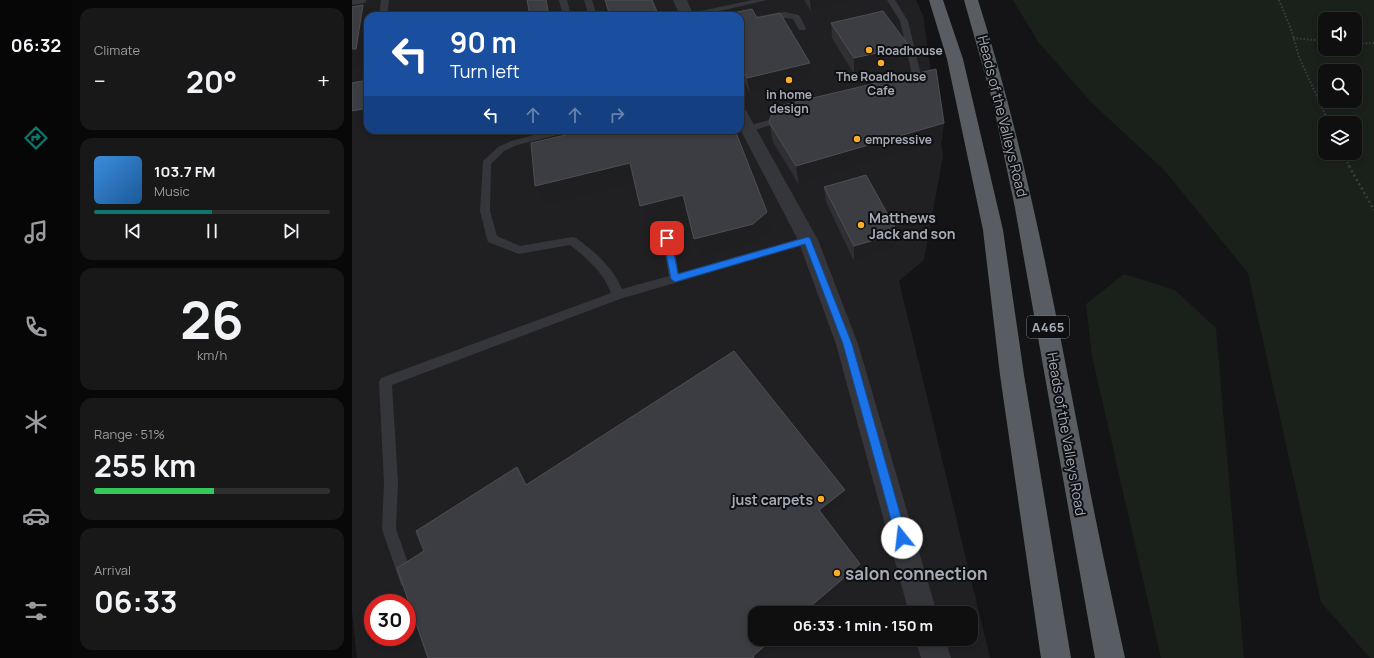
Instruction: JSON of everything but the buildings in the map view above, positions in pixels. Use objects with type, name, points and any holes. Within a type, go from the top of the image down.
[{"type":"highway","name":"A465","points":[[936,0],[955,59],[993,230],[1012,375],[1056,658]]},
{"type":"highway","name":"Heads of the Valleys Road","points":[[971,0],[987,48],[999,94],[1034,248],[1065,428],[1110,658]]},
{"type":"street","points":[[352,1],[360,0]]},
{"type":"street","points":[[680,0],[685,12]]},
{"type":"street","points":[[744,121],[808,240],[847,344],[921,606]]},
{"type":"street","points":[[932,646],[936,658]]},
{"type":"lane","points":[[384,12],[385,0]]},
{"type":"lane","points":[[564,0],[566,12]]},
{"type":"lane","points":[[588,0],[592,12]]},
{"type":"lane","points":[[706,12],[763,0]]},
{"type":"lane","points":[[890,0],[904,21],[914,57],[919,84],[904,88]]},
{"type":"lane","points":[[744,21],[778,15],[792,16],[796,17],[802,28]]},
{"type":"lane","points":[[744,121],[792,116]]},
{"type":"lane","points":[[550,134],[514,143],[501,149],[486,163],[485,211],[492,239],[519,250],[572,241],[596,258],[613,280],[618,295]]},
{"type":"lane","points":[[667,238],[675,279]]},
{"type":"lane","points":[[411,594],[389,529],[391,482],[385,382],[618,295],[808,240]]},
{"type":"path","points":[[1279,0],[1299,57],[1326,116]]},
{"type":"path","points":[[1293,38],[1318,40]]},
{"type":"path","points":[[1362,44],[1374,43]]},
{"type":"path","points":[[1346,160],[1374,210]]},
{"type":"shaded area","points":[[352,0],[916,0],[923,15],[943,156],[924,260],[899,281],[977,606],[748,606],[748,646],[978,646],[978,608],[990,658],[357,658],[352,612]]},
{"type":"shaded area","points":[[1013,0],[1374,0],[1374,658],[1370,658],[1321,602],[1248,273],[1166,172],[1091,102],[1039,43]]},
{"type":"shaded area","points":[[1124,274],[1175,290],[1216,328],[1244,658],[1161,658],[1092,356],[1086,304]]},
{"type":"place","name":"Roadhouse","points":[[869,50]]},
{"type":"place","name":"The Roadhouse Cafe","points":[[881,63]]},
{"type":"place","name":"in home design","points":[[789,80]]},
{"type":"place","name":"empressive","points":[[857,139]]},
{"type":"place","name":"Matthews Jack and son","points":[[861,225]]},
{"type":"place","name":"just carpets","points":[[821,499]]},
{"type":"place","name":"salon connection","points":[[837,573]]},
{"type":"route","points":[[667,238],[675,279],[808,240],[847,344],[902,538]]}]
